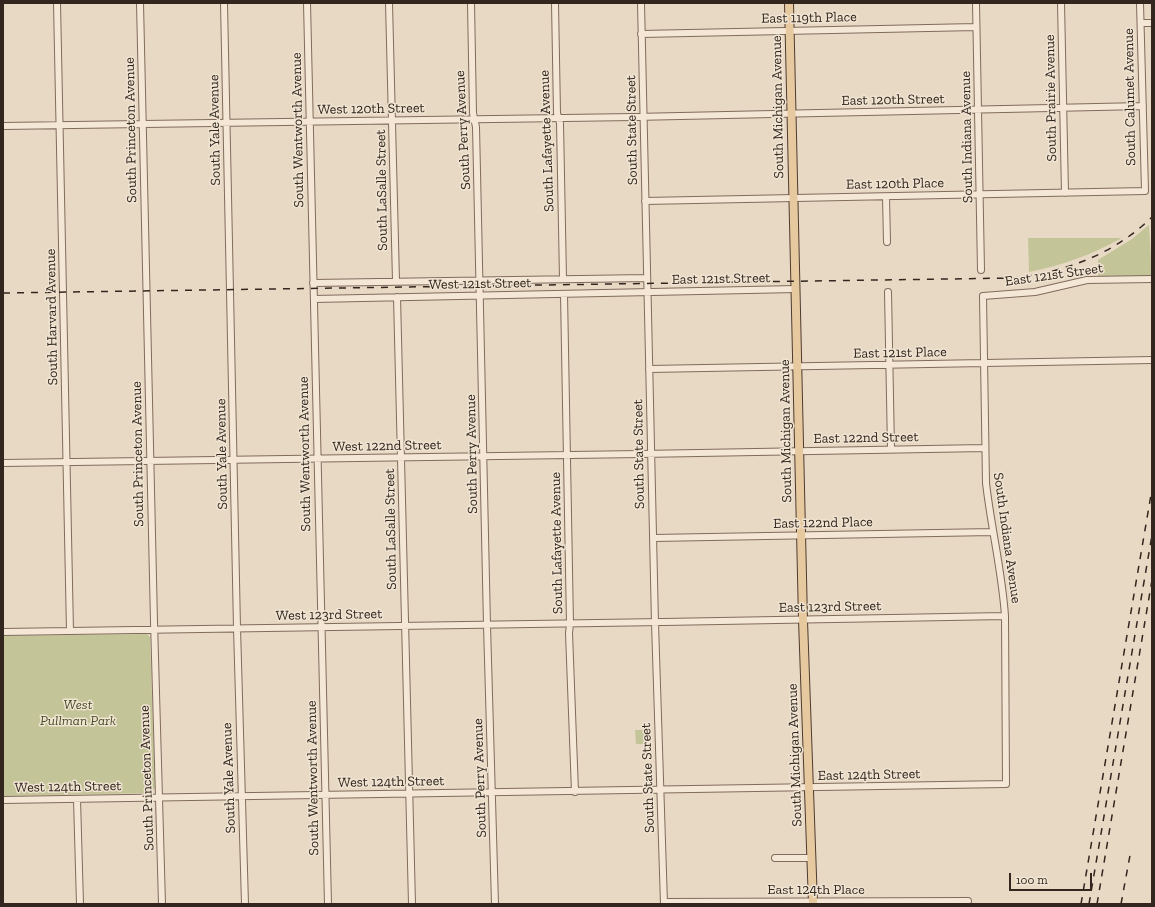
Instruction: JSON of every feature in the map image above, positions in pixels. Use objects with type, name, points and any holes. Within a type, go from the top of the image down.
[{"type":"main road","name":"South Michigan Avenue","points":[[789,3],[803,620],[813,903]]},
{"type":"street","name":"South Harvard Avenue","points":[[57,3],[70,631]]},
{"type":"street","name":"South Princeton Avenue","points":[[140,3],[154,630],[162,904]]},
{"type":"street","name":"South Yale Avenue","points":[[224,3],[237,628],[246,904]]},
{"type":"street","name":"South Wentworth Avenue","points":[[307,3],[328,904]]},
{"type":"street","name":"South LaSalle Street","points":[[388,3],[396,281]]},
{"type":"street","name":"South Perry Avenue","points":[[471,3],[473,113],[476,127],[495,904]]},
{"type":"street","name":"South Lafayette Avenue","points":[[555,3],[557,113],[560,123],[563,279]]},
{"type":"street","name":"South State Street","points":[[641,3],[655,623],[664,903]]},
{"type":"street","name":"South Indiana Avenue","points":[[976,3],[981,270]]},
{"type":"street","name":"South Prairie Avenue","points":[[1061,3],[1065,193]]},
{"type":"street","name":"South Calumet Avenue","points":[[1140,3],[1145,191]]},
{"type":"street","points":[[1141,23],[1152,23]]},
{"type":"street","name":"East 119th Place","points":[[641,34],[976,26]]},
{"type":"street","name":"East 120th Street","points":[[643,117],[1143,106]]},
{"type":"street","name":"West 120th Street","points":[[3,126],[643,117]]},
{"type":"street","name":"East 120th Place","points":[[645,201],[1145,191]]},
{"type":"street","points":[[886,197],[887,242]]},
{"type":"street","name":"West 121st Street","points":[[313,283],[647,278]]},
{"type":"street","name":"East 121st Street","points":[[983,296],[1035,292],[1087,280],[1152,278]]},
{"type":"street","name":"East 121st Street","points":[[648,293],[796,289]]},
{"type":"street","points":[[888,292],[891,449]]},
{"type":"street","name":"West 121st Street","points":[[314,299],[648,293]]},
{"type":"street","name":"South Lafayette Avenue","points":[[564,294],[569,633],[576,792]]},
{"type":"street","name":"South Indiana Avenue","points":[[983,296],[986,483],[989,512],[994,532],[1004,596],[1005,616],[1006,784]]},
{"type":"street","name":"South LaSalle Street","points":[[397,297],[412,904]]},
{"type":"street","name":"East 121st Place","points":[[649,369],[1152,360]]},
{"type":"street","name":"East 122nd Street","points":[[652,454],[985,448]]},
{"type":"street","name":"West 122nd Street","points":[[3,463],[652,454]]},
{"type":"street","name":"East 122nd Place","points":[[653,538],[994,532]]},
{"type":"street","name":"East 123rd Street","points":[[655,623],[1005,616]]},
{"type":"street","name":"West 123rd Street","points":[[3,632],[655,623]]},
{"type":"street","name":"East 124th Street","points":[[660,790],[1006,784]]},
{"type":"street","name":"West 124th Street","points":[[3,800],[660,790]]},
{"type":"street","points":[[77,799],[80,904]]},
{"type":"street","points":[[775,858],[812,858]]},
{"type":"street","name":"East 124th Place","points":[[664,903],[968,901]]},
{"type":"green space","points":[[1149,225],[1152,276],[1098,277],[1098,260],[1132,239]]},
{"type":"green space","points":[[1028,238],[1122,238],[1077,259],[1029,272]]},
{"type":"green space","name":"West Pullman Park","points":[[147,634],[150,637],[155,788],[150,793],[3,796],[3,636]]},
{"type":"green space","points":[[635,730],[646,730],[646,744],[636,744]]},
{"type":"railway","points":[[3,293],[1014,278],[1052,271],[1088,259],[1122,241],[1152,217]]},
{"type":"railway","points":[[1081,904],[1152,489]]},
{"type":"railway","points":[[1089,904],[1152,535]]},
{"type":"railway","points":[[1097,904],[1152,580]]},
{"type":"railway","points":[[1121,904],[1131,850]]}]
